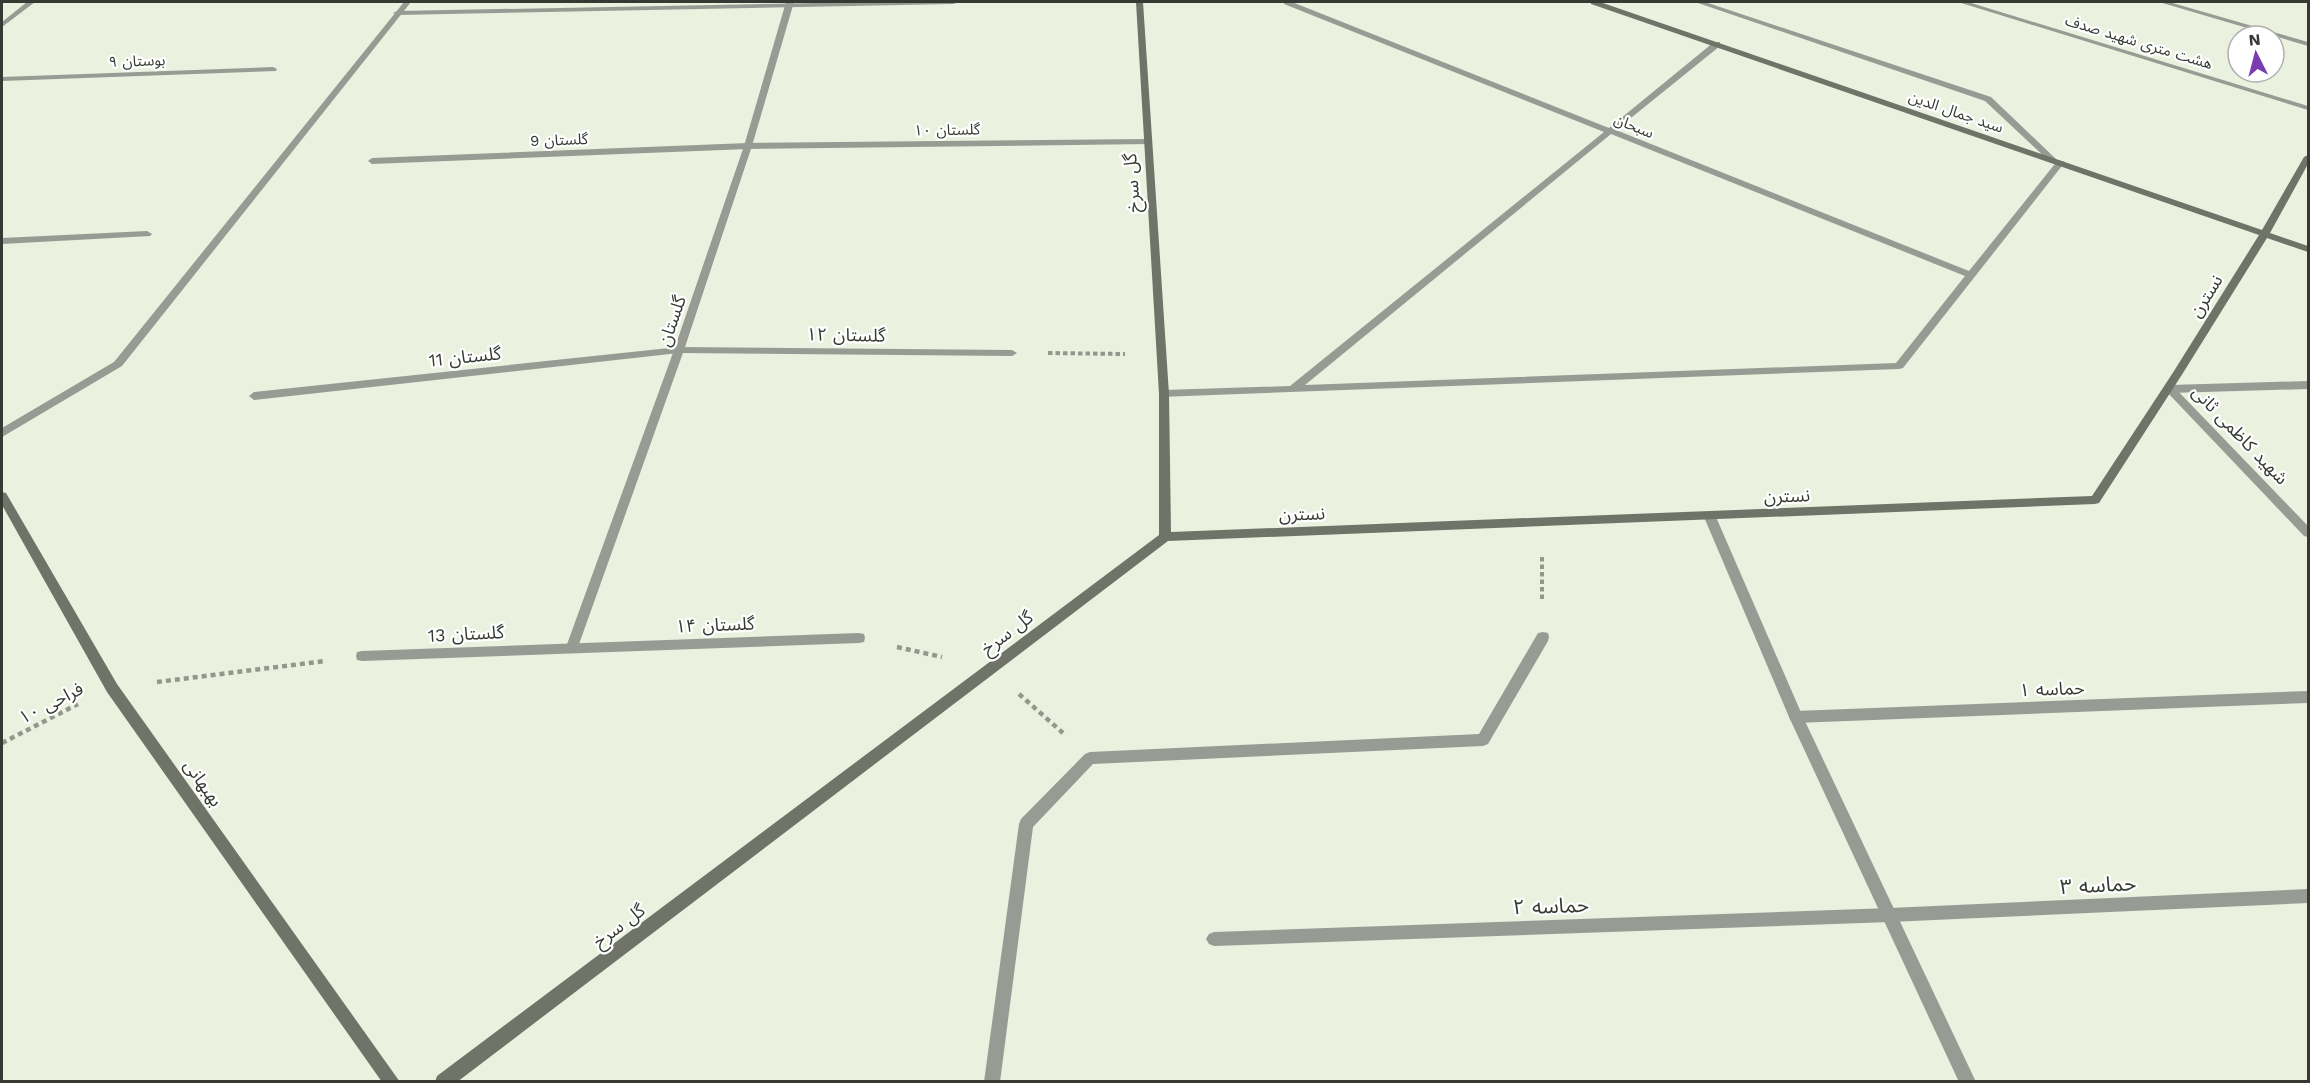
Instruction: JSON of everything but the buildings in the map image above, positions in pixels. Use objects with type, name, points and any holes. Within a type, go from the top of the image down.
[{"type":"street","points":[[2,25],[31,2]]},
{"type":"street","points":[[2,433],[118,364],[407,2]]},
{"type":"street","points":[[398,13],[790,3],[954,2]]},
{"type":"street","name":"گل سرخ","points":[[443,1082],[1165,537],[1164,394],[1139,2]]},
{"type":"street","name":"سبحان","points":[[1287,2],[1971,275]]},
{"type":"street","name":"سید جمال الدین","points":[[1594,2],[2308,249]]},
{"type":"street","points":[[1164,394],[1899,366],[2057,161],[1988,99],[1699,2]]},
{"type":"street","name":"هشت متری شهید صدف","points":[[1962,2],[2308,108]]},
{"type":"street","points":[[2163,2],[2308,44]]},
{"type":"street","name":"گلستان","points":[[572,647],[679,350],[747,146],[790,3]]},
{"type":"street","points":[[1293,389],[1717,44]]},
{"type":"street","name":"بوستان ۹","points":[[2,79],[273,69]]},
{"type":"street","name":"گلستان ۱۰","points":[[747,146],[1148,142]]},
{"type":"street","name":"گلستان 9","points":[[372,161],[747,146]]},
{"type":"street","name":"نسترن","points":[[1165,537],[1542,524],[2095,500],[2170,388],[2266,234],[2308,157]]},
{"type":"street","points":[[2,242],[147,234]]},
{"type":"street","name":"گلستان ۱۲","points":[[679,350],[1012,353]]},
{"type":"street","name":"گلستان 11","points":[[254,396],[679,350]]},
{"type":"street","points":[[2170,388],[2308,385]]},
{"type":"street","name":"شهید کاظمی ثانی","points":[[2170,388],[2308,533]]},
{"type":"street","name":"بهبهانی","points":[[2,495],[112,688],[392,1082]]},
{"type":"street","points":[[1710,517],[1796,717],[1968,1082]]},
{"type":"street","points":[[992,1082],[1026,824],[1090,758],[1483,740],[1542,637]]},
{"type":"street","name":"گلستان ۱۴","points":[[572,647],[859,638]]},
{"type":"street","name":"گلستان 13","points":[[362,656],[572,647]]},
{"type":"street","name":"حماسه ۱","points":[[1796,717],[2308,697]]},
{"type":"street","name":"حماسه ۳","points":[[1890,915],[2308,896]]},
{"type":"street","name":"حماسه ۲","points":[[1214,939],[1890,915]]},
{"type":"path","points":[[1012,353],[1162,354]]},
{"type":"path","points":[[1542,524],[1542,637]]},
{"type":"path","name":"فراحی ۱۰","points":[[2,743],[112,688],[362,656]]}]
